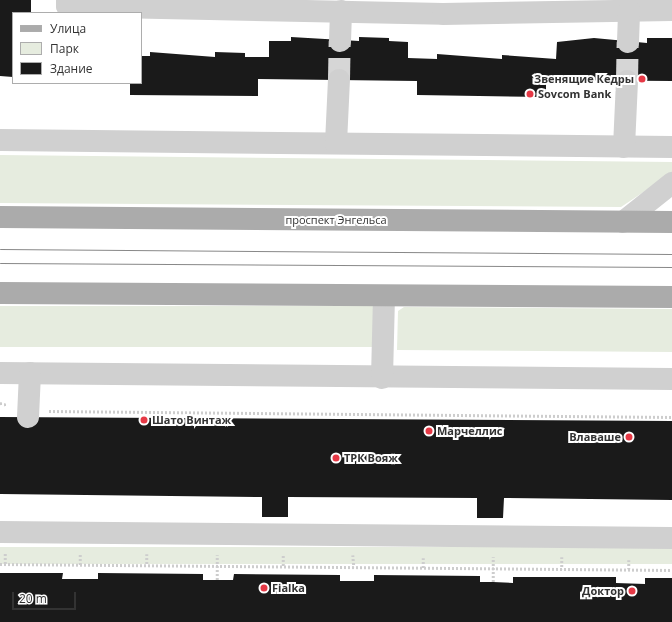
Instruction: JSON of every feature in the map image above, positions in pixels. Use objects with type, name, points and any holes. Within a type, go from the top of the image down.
[{"type":"main road","name":"проспект Энгельса","points":[[0,218],[672,222]]},
{"type":"main road","points":[[0,294],[672,297]]},
{"type":"street","points":[[68,0],[68,6],[147,4],[341,12],[443,7],[629,11],[672,10]]},
{"type":"street","points":[[628,42],[629,11]]},
{"type":"street","points":[[340,41],[341,12]]},
{"type":"street","points":[[336,143],[339,80]]},
{"type":"street","points":[[624,146],[627,81]]},
{"type":"street","points":[[0,140],[672,147]]},
{"type":"street","points":[[623,222],[672,184]]},
{"type":"street","points":[[382,378],[384,296]]},
{"type":"street","points":[[0,373],[382,378],[672,379]]},
{"type":"street","points":[[28,414],[30,373]]},
{"type":"street","points":[[0,532],[672,538]]},
{"type":"path","points":[[0,403],[28,414],[672,417]]},
{"type":"path","points":[[217,549],[217,580]]},
{"type":"path","points":[[493,582],[494,550]]},
{"type":"path","points":[[0,564],[672,570]]},
{"type":"green space","points":[[0,155],[672,162],[672,173],[621,207],[0,203]]},
{"type":"green space","points":[[0,306],[373,306],[373,347],[0,347]]},
{"type":"green space","points":[[404,307],[672,309],[672,352],[397,350],[398,311]]},
{"type":"green space","points":[[0,547],[672,547],[672,564],[0,564]]},
{"type":"building","points":[[0,0],[31,0],[31,12],[12,12],[12,77],[0,76]]},
{"type":"building","points":[[291,37],[359,41],[359,37],[389,38],[389,41],[408,42],[408,58],[437,59],[437,54],[502,59],[502,55],[556,59],[557,42],[594,38],[647,43],[647,38],[672,38],[672,81],[546,80],[546,97],[417,95],[417,81],[258,79],[258,96],[130,95],[130,84],[142,84],[142,56],[150,56],[150,52],[215,57],[215,52],[245,53],[245,57],[269,57],[269,41],[291,41]]},
{"type":"building","name":"ТРК Вояж","points":[[0,417],[672,421],[672,500],[504,498],[503,518],[477,518],[477,498],[288,497],[288,517],[262,517],[262,497],[0,494]]},
{"type":"building","points":[[0,573],[63,573],[62,579],[98,579],[98,573],[203,574],[203,580],[233,580],[234,574],[340,575],[340,581],[374,581],[374,575],[480,576],[480,582],[513,583],[513,577],[616,577],[616,583],[645,584],[645,578],[672,578],[672,622],[0,622]]},
{"type":"tunnel","points":[[339,80],[340,41]]},
{"type":"tunnel","points":[[627,81],[628,42]]},
{"type":"tram line","points":[[0,249],[672,254]]},
{"type":"tram line","points":[[0,263],[672,267]]},
{"type":"place","name":"Звенящие Кедры","points":[[642,79]]},
{"type":"place","name":"Sovcom Bank","points":[[530,94]]},
{"type":"place","name":"Шато Винтаж","points":[[144,420]]},
{"type":"place","name":"Марчеллис","points":[[429,431]]},
{"type":"place","name":"Влаваше","points":[[629,437]]},
{"type":"place","name":"ТРК Вояж","points":[[336,458]]},
{"type":"place","name":"Fialka","points":[[264,588]]},
{"type":"place","name":"Доктор","points":[[632,591]]}]
